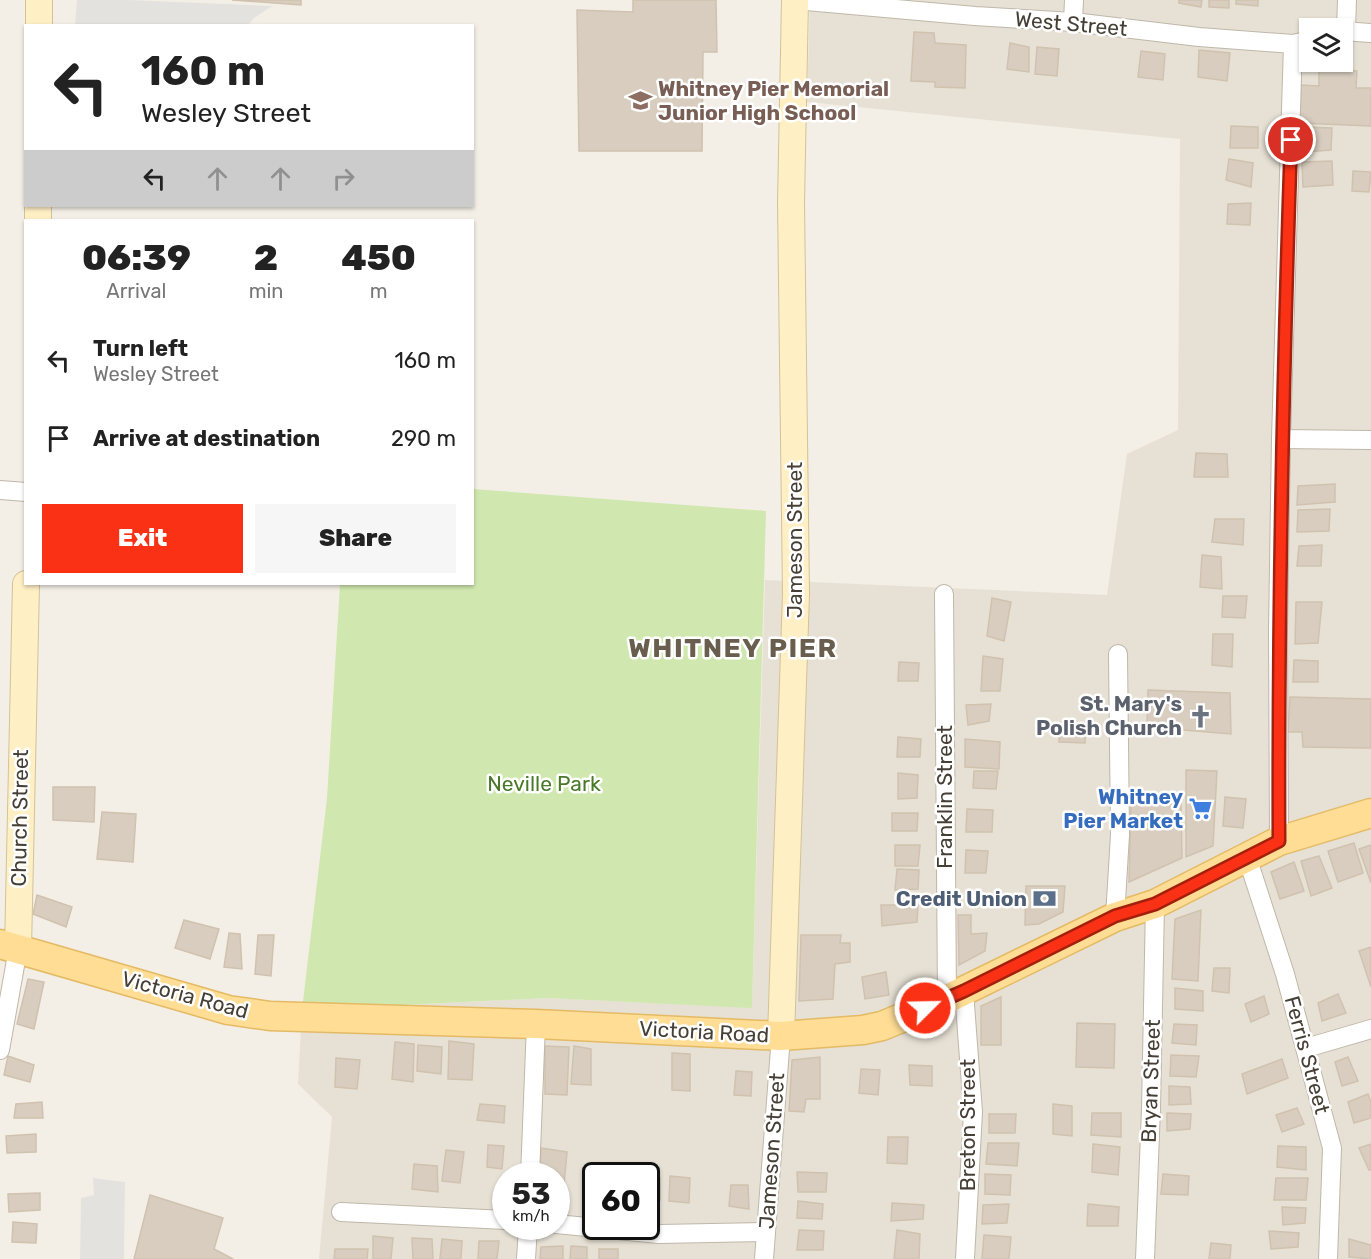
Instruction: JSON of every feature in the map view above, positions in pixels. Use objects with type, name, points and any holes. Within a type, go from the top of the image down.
[{"type":"main road","name":"Victoria Road","points":[[9,946],[228,1010],[270,1016],[536,1024],[781,1036],[863,1030],[882,1026],[956,995],[1115,916],[1155,904],[1279,841],[1371,813]]},
{"type":"street","points":[[39,0],[39,24]]},
{"type":"street","name":"West Street","points":[[795,0],[1073,22],[1199,37],[1299,42]]},
{"type":"street","name":"Jameson Street","points":[[764,1259],[781,1036],[796,594],[791,203],[795,0]]},
{"type":"street","points":[[1073,22],[1074,0]]},
{"type":"street","points":[[1345,18],[1347,0]]},
{"type":"street","points":[[1353,32],[1371,33]]},
{"type":"street","points":[[1279,841],[1278,631],[1281,439],[1299,72]]},
{"type":"street","points":[[1281,439],[1371,440]]},
{"type":"street","points":[[0,490],[24,492]]},
{"type":"street","name":"Church Street","points":[[0,1050],[9,946],[27,585]]},
{"type":"street","name":"Franklin Street","points":[[944,594],[956,995]]},
{"type":"street","points":[[1115,916],[1120,835],[1118,654]]},
{"type":"street","name":"Ferris Street","points":[[1247,857],[1306,1048],[1332,1148],[1328,1259]]},
{"type":"street","name":"Bryan Street","points":[[1145,1259],[1155,904]]},
{"type":"street","name":"Breton Street","points":[[956,995],[973,1112],[965,1259]]},
{"type":"street","points":[[531,1162],[536,1024]]},
{"type":"street","points":[[1306,1048],[1371,1029]]},
{"type":"street","points":[[341,1212],[492,1219]]},
{"type":"street","points":[[570,1225],[658,1234],[765,1232]]},
{"type":"street","points":[[526,1259],[527,1240]]},
{"type":"shaded area","points":[[77,0],[272,6],[249,24],[75,24]]},
{"type":"shaded area","points":[[810,0],[1371,0],[1371,1259],[319,1259],[332,1117],[298,1084],[302,1010],[548,998],[752,1007],[765,580],[1107,595],[1127,454],[1178,430],[1180,139],[807,102]]},
{"type":"shaded area","points":[[93,1178],[125,1182],[124,1259],[80,1259],[81,1198],[94,1195]]},
{"type":"green space","name":"Neville Park","points":[[474,489],[766,511],[752,1008],[548,998],[302,1010],[327,798],[340,585],[474,585]]},
{"type":"building","points":[[232,0],[301,0],[301,5]]},
{"type":"building","name":"Whitney Pier Memorial Junior High School","points":[[633,0],[716,0],[717,52],[703,52],[702,151],[579,151],[577,10],[633,12]]},
{"type":"building","points":[[1179,0],[1202,0],[1201,7],[1179,3]]},
{"type":"building","points":[[1209,0],[1229,0],[1229,8],[1209,7]]},
{"type":"building","points":[[1236,0],[1258,0],[1258,6],[1236,4]]},
{"type":"building","points":[[914,32],[934,33],[935,43],[966,45],[965,88],[935,87],[935,82],[911,81]]},
{"type":"building","points":[[1010,43],[1029,47],[1029,72],[1007,69]]},
{"type":"building","points":[[1037,47],[1059,49],[1057,76],[1035,74]]},
{"type":"building","points":[[1199,50],[1230,53],[1227,81],[1198,77]]},
{"type":"building","points":[[1141,51],[1165,54],[1163,80],[1138,77]]},
{"type":"building","points":[[1357,71],[1356,88],[1371,88],[1371,126],[1299,123],[1301,85],[1319,86],[1319,72]]},
{"type":"building","points":[[1231,126],[1258,127],[1258,148],[1230,148]]},
{"type":"building","points":[[1306,127],[1332,128],[1331,150],[1305,152]]},
{"type":"building","points":[[1229,159],[1253,163],[1251,187],[1226,180]]},
{"type":"building","points":[[1332,161],[1333,185],[1303,187],[1302,162]]},
{"type":"building","points":[[1353,171],[1371,172],[1369,192],[1352,191]]},
{"type":"building","points":[[1251,203],[1250,225],[1227,224],[1228,204]]},
{"type":"building","points":[[1196,453],[1227,454],[1228,477],[1194,477]]},
{"type":"building","points":[[1335,484],[1335,502],[1297,505],[1298,486]]},
{"type":"building","points":[[1330,509],[1329,531],[1297,532],[1298,510]]},
{"type":"building","points":[[1215,519],[1244,519],[1243,545],[1212,542]]},
{"type":"building","points":[[1322,545],[1321,566],[1297,566],[1299,546]]},
{"type":"building","points":[[1202,555],[1221,557],[1222,589],[1200,587]]},
{"type":"building","points":[[1223,596],[1247,596],[1245,618],[1222,617]]},
{"type":"building","points":[[992,598],[1011,602],[1004,641],[987,636]]},
{"type":"building","points":[[1296,602],[1322,602],[1318,643],[1295,644]]},
{"type":"building","points":[[1213,634],[1233,634],[1232,667],[1212,665]]},
{"type":"building","points":[[983,656],[1003,659],[1000,691],[981,691]]},
{"type":"building","points":[[1294,660],[1318,661],[1318,682],[1293,682]]},
{"type":"building","points":[[899,662],[919,663],[918,681],[898,681]]},
{"type":"building","points":[[1148,690],[1230,693],[1231,734],[1147,727]]},
{"type":"building","points":[[1290,697],[1371,699],[1371,748],[1303,747],[1302,732],[1288,732]]},
{"type":"building","points":[[991,704],[989,721],[968,725],[966,705]]},
{"type":"building","points":[[1060,723],[1086,724],[1085,743],[1059,742]]},
{"type":"building","points":[[898,737],[921,739],[920,757],[897,757]]},
{"type":"building","points":[[965,739],[1000,742],[999,769],[965,767]]},
{"type":"building","name":"Whitney Pier Market","points":[[1186,770],[1217,771],[1213,846],[1186,857]]},
{"type":"building","points":[[974,771],[998,771],[996,789],[973,788]]},
{"type":"building","points":[[898,773],[918,775],[917,798],[898,799]]},
{"type":"building","points":[[53,787],[95,787],[94,822],[53,820]]},
{"type":"building","points":[[1225,797],[1246,799],[1243,828],[1223,826]]},
{"type":"building","points":[[1131,803],[1181,804],[1182,858],[1129,882]]},
{"type":"building","points":[[967,809],[993,810],[992,832],[966,832]]},
{"type":"building","points":[[102,812],[136,814],[133,862],[97,859]]},
{"type":"building","points":[[892,813],[918,813],[917,831],[892,831]]},
{"type":"building","points":[[1354,843],[1363,873],[1338,882],[1328,851]]},
{"type":"building","points":[[895,845],[920,845],[918,866],[895,866]]},
{"type":"building","points":[[1371,845],[1371,883],[1359,849]]},
{"type":"building","points":[[966,850],[988,851],[986,873],[965,873]]},
{"type":"building","points":[[1319,856],[1332,888],[1311,896],[1301,861]]},
{"type":"building","points":[[1294,862],[1304,891],[1280,899],[1271,872]]},
{"type":"building","points":[[897,869],[919,870],[918,889],[895,890]]},
{"type":"building","name":"Credit Union","points":[[1026,886],[1065,886],[1063,912],[1039,924],[1025,925]]},
{"type":"building","points":[[37,895],[72,907],[66,927],[33,914]]},
{"type":"building","points":[[881,905],[918,905],[917,922],[882,926]]},
{"type":"building","points":[[1201,910],[1198,981],[1172,979],[1175,919]]},
{"type":"building","points":[[958,915],[971,915],[971,934],[987,933],[985,951],[959,965]]},
{"type":"building","points":[[184,920],[219,929],[210,959],[175,948]]},
{"type":"building","points":[[229,933],[240,934],[242,969],[224,967]]},
{"type":"building","points":[[258,935],[274,935],[271,976],[255,974]]},
{"type":"building","points":[[801,935],[841,935],[840,943],[850,943],[850,962],[835,964],[833,999],[799,1001]]},
{"type":"building","points":[[1371,947],[1371,987],[1359,951]]},
{"type":"building","points":[[1214,968],[1230,968],[1229,993],[1212,991]]},
{"type":"building","points":[[886,972],[889,995],[865,999],[862,977]]},
{"type":"building","points":[[28,979],[44,982],[34,1029],[17,1024]]},
{"type":"building","points":[[1175,988],[1203,991],[1203,1011],[1175,1009]]},
{"type":"building","points":[[1338,994],[1346,1013],[1322,1021],[1318,1003]]},
{"type":"building","points":[[1264,996],[1269,1014],[1251,1022],[1245,1004]]},
{"type":"building","points":[[1001,997],[1001,1045],[981,1045],[981,1006]]},
{"type":"building","points":[[1077,1023],[1115,1024],[1114,1068],[1076,1067]]},
{"type":"building","points":[[1174,1024],[1197,1025],[1196,1045],[1172,1043]]},
{"type":"building","points":[[449,1041],[474,1044],[472,1080],[448,1079]]},
{"type":"building","points":[[395,1042],[414,1044],[413,1082],[392,1079]]},
{"type":"building","points":[[418,1045],[442,1047],[441,1074],[417,1071]]},
{"type":"building","points":[[545,1046],[569,1047],[567,1095],[545,1094]]},
{"type":"building","points":[[574,1046],[591,1049],[591,1085],[571,1084]]},
{"type":"building","points":[[672,1053],[690,1054],[690,1091],[672,1090]]},
{"type":"building","points":[[1171,1055],[1199,1056],[1196,1077],[1170,1076]]},
{"type":"building","points":[[8,1056],[34,1065],[30,1082],[4,1075]]},
{"type":"building","points":[[820,1057],[820,1099],[806,1099],[804,1112],[789,1111],[792,1060]]},
{"type":"building","points":[[1348,1057],[1358,1081],[1342,1086],[1335,1062]]},
{"type":"building","points":[[336,1058],[360,1060],[357,1089],[335,1087]]},
{"type":"building","points":[[1282,1059],[1288,1078],[1247,1094],[1242,1074]]},
{"type":"building","points":[[909,1065],[932,1066],[932,1086],[910,1085]]},
{"type":"building","points":[[861,1069],[880,1070],[878,1095],[859,1093]]},
{"type":"building","points":[[736,1071],[752,1072],[751,1096],[734,1095]]},
{"type":"building","points":[[1169,1086],[1190,1087],[1191,1104],[1169,1105]]},
{"type":"building","points":[[1368,1094],[1371,1102],[1371,1118],[1354,1123],[1348,1102]]},
{"type":"building","points":[[42,1102],[43,1118],[14,1118],[16,1104]]},
{"type":"building","points":[[480,1104],[505,1106],[504,1123],[477,1120]]},
{"type":"building","points":[[1053,1104],[1072,1106],[1072,1136],[1053,1134]]},
{"type":"building","points":[[1297,1108],[1304,1124],[1282,1132],[1276,1115]]},
{"type":"building","points":[[1092,1113],[1121,1113],[1121,1137],[1091,1135]]},
{"type":"building","points":[[1167,1113],[1191,1114],[1190,1129],[1167,1131]]},
{"type":"building","points":[[989,1114],[1016,1114],[1015,1133],[989,1133]]},
{"type":"building","points":[[36,1134],[36,1152],[7,1153],[6,1136]]},
{"type":"building","points":[[888,1137],[908,1137],[907,1164],[887,1163]]},
{"type":"building","points":[[988,1143],[1019,1143],[1017,1166],[986,1164]]},
{"type":"building","points":[[1093,1144],[1120,1147],[1118,1175],[1092,1172]]},
{"type":"building","points":[[1371,1144],[1371,1170],[1369,1170],[1359,1148]]},
{"type":"building","points":[[488,1145],[504,1146],[503,1162],[492,1162],[492,1168],[487,1167]]},
{"type":"building","points":[[1278,1146],[1306,1147],[1306,1170],[1277,1167]]},
{"type":"building","points":[[541,1148],[567,1152],[566,1162],[540,1162]]},
{"type":"building","points":[[446,1150],[464,1152],[460,1183],[442,1181]]},
{"type":"building","points":[[414,1164],[437,1166],[438,1192],[412,1189]]},
{"type":"building","points":[[797,1172],[827,1173],[826,1192],[798,1192]]},
{"type":"building","points":[[985,1174],[1011,1175],[1010,1195],[985,1194]]},
{"type":"building","points":[[1163,1174],[1189,1176],[1188,1195],[1161,1194]]},
{"type":"building","points":[[670,1176],[690,1178],[689,1203],[669,1201]]},
{"type":"building","points":[[1276,1178],[1308,1178],[1306,1200],[1274,1200]]},
{"type":"building","points":[[731,1185],[748,1185],[749,1209],[729,1206]]},
{"type":"building","points":[[40,1193],[40,1210],[9,1212],[8,1194]]},
{"type":"building","points":[[150,1195],[223,1218],[214,1249],[233,1259],[134,1259]]},
{"type":"building","points":[[798,1201],[823,1204],[822,1219],[797,1218]]},
{"type":"building","points":[[892,1203],[924,1205],[923,1219],[891,1221]]},
{"type":"building","points":[[1009,1204],[1007,1223],[982,1224],[983,1205]]},
{"type":"building","points":[[1088,1204],[1119,1207],[1118,1226],[1087,1226]]},
{"type":"building","points":[[1282,1207],[1306,1208],[1305,1223],[1283,1225]]},
{"type":"building","points":[[13,1222],[37,1224],[36,1243],[12,1242]]},
{"type":"building","points":[[799,1230],[824,1231],[823,1250],[797,1250]]},
{"type":"building","points":[[897,1230],[920,1234],[919,1259],[894,1259]]},
{"type":"building","points":[[1269,1231],[1299,1233],[1298,1247],[1271,1249]]},
{"type":"building","points":[[984,1235],[1011,1237],[1009,1259],[982,1259]]},
{"type":"building","points":[[373,1236],[393,1238],[391,1259],[373,1259]]},
{"type":"building","points":[[412,1238],[432,1239],[433,1259],[413,1259]]},
{"type":"building","points":[[442,1239],[462,1241],[461,1259],[440,1259]]},
{"type":"building","points":[[1349,1239],[1371,1245],[1371,1259],[1349,1257]]},
{"type":"building","points":[[479,1241],[499,1241],[497,1259],[478,1259]]},
{"type":"building","points":[[1211,1243],[1231,1245],[1230,1259],[1209,1259]]},
{"type":"building","points":[[563,1246],[563,1259],[540,1259],[541,1247]]},
{"type":"building","points":[[571,1246],[587,1247],[587,1259],[570,1259]]},
{"type":"building","points":[[335,1249],[368,1249],[367,1259],[334,1259]]},
{"type":"building","points":[[599,1249],[618,1249],[618,1259],[599,1259]]},
{"type":"place","name":"Whitney Pier Memorial Junior High School","points":[[640,101]]},
{"type":"place","name":"St. Mary's Polish Church","points":[[1200,716]]},
{"type":"place","name":"Whitney Pier Market","points":[[1201,809]]},
{"type":"place","name":"Credit Union","points":[[1045,899]]},
{"type":"district","name":"WHITNEY PIER","points":[[733,648]]},
{"type":"route","points":[[925,1008],[1115,916],[1155,904],[1279,841],[1278,631],[1281,439],[1291,140]]}]
